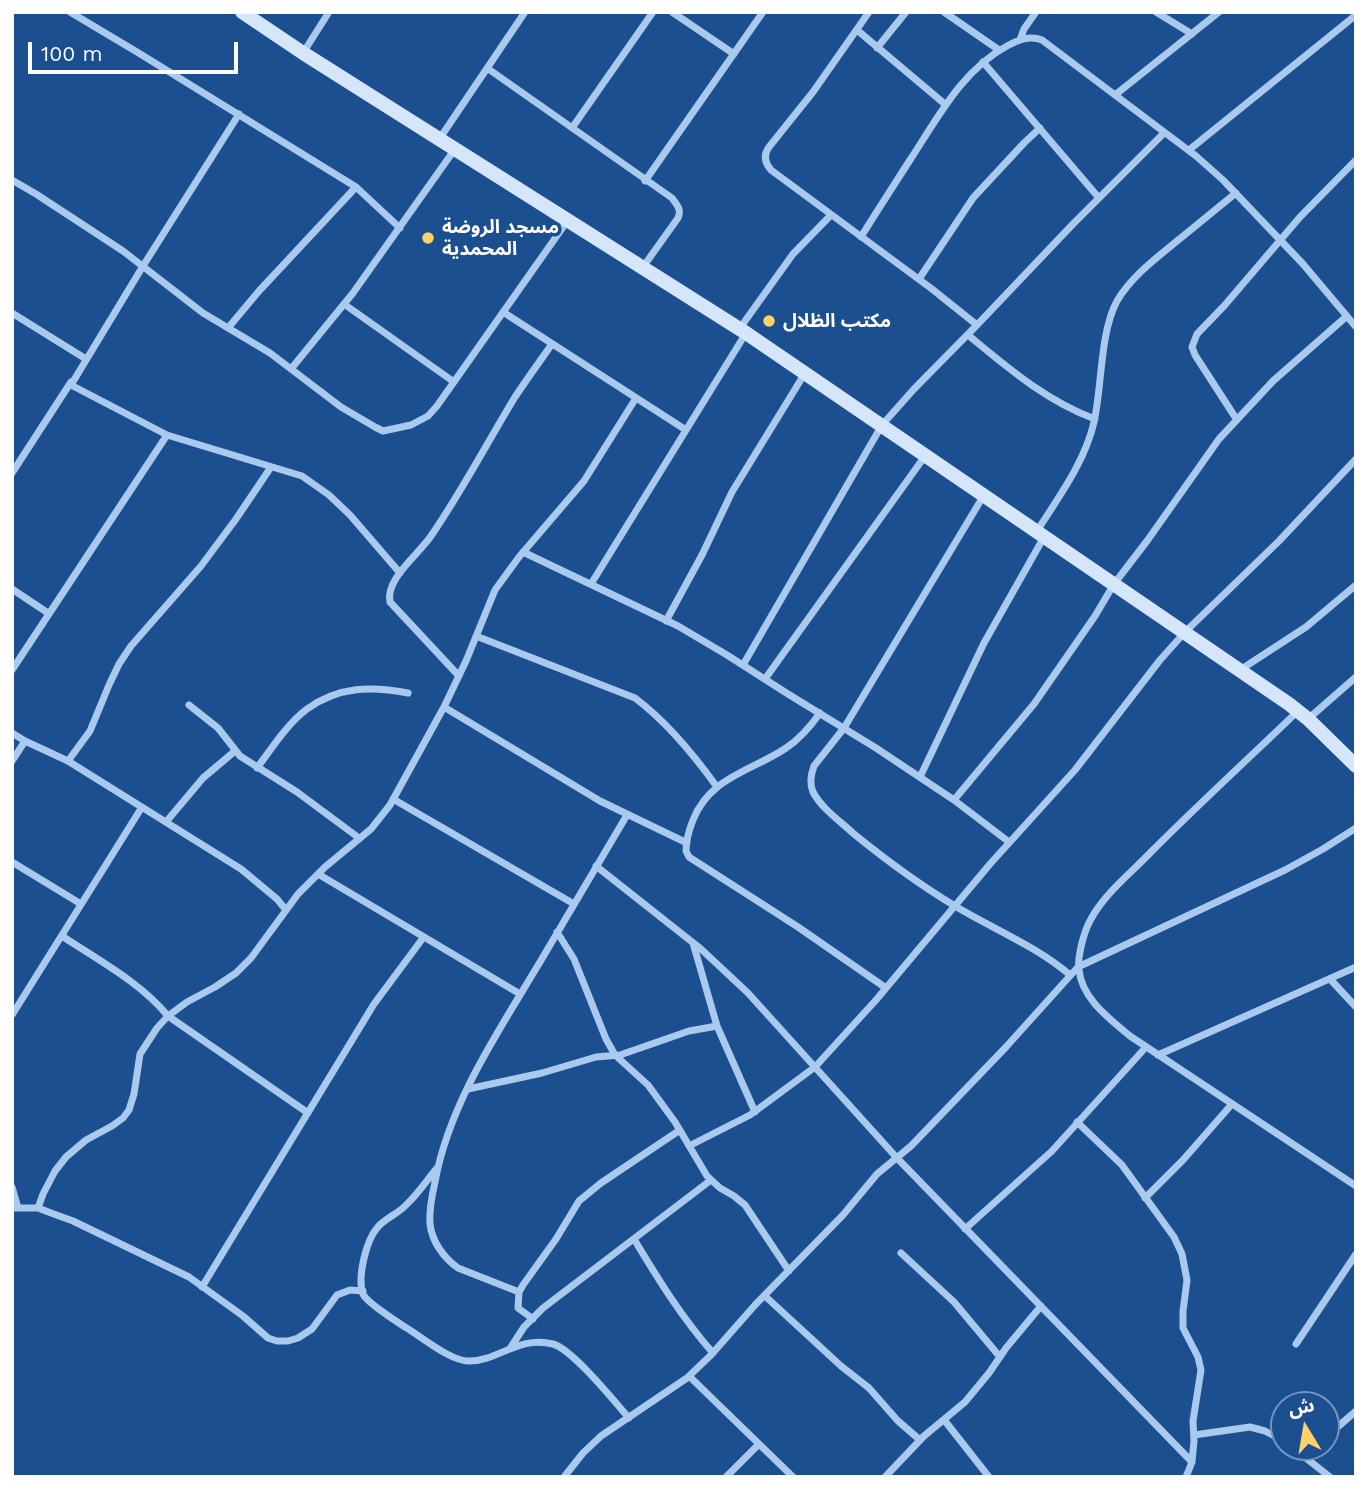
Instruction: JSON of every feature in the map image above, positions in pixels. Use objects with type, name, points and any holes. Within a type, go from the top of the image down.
[{"type":"street","points":[[70,12],[356,187],[400,228]]},
{"type":"street","points":[[242,12],[743,330],[1240,670],[1303,715],[1356,766]]},
{"type":"street","points":[[303,53],[328,12]]},
{"type":"street","points":[[440,138],[525,12]]},
{"type":"street","points":[[572,128],[653,12]]},
{"type":"street","points":[[672,12],[734,54]]},
{"type":"street","points":[[646,180],[763,12]]},
{"type":"street","points":[[869,12],[813,92],[766,152],[766,162],[771,170],[977,325]]},
{"type":"street","points":[[944,12],[999,50]]},
{"type":"street","points":[[1020,40],[1036,12]]},
{"type":"street","points":[[1156,12],[1192,34]]},
{"type":"street","points":[[1115,95],[1219,12]]},
{"type":"street","points":[[877,48],[902,13]]},
{"type":"street","points":[[1189,150],[1356,15]]},
{"type":"street","points":[[857,30],[946,106]]},
{"type":"street","points":[[861,237],[961,85],[999,50],[1020,40],[1036,37],[1189,150],[1236,193],[1303,264],[1356,327]]},
{"type":"street","points":[[983,62],[1100,198]]},
{"type":"street","points":[[487,68],[672,198],[680,211],[678,218],[643,267]]},
{"type":"street","points":[[86,359],[12,473],[71,385],[142,266],[239,114]]},
{"type":"street","points":[[919,279],[973,198],[1040,128]]},
{"type":"street","points":[[743,665],[882,425],[1164,133]]},
{"type":"street","points":[[291,369],[344,304],[455,149]]},
{"type":"street","points":[[1237,420],[1195,355],[1193,342],[1197,334],[1280,240],[1356,160]]},
{"type":"street","points":[[12,180],[123,251],[203,313],[270,353],[341,407],[383,431],[411,425],[428,416],[437,407],[568,220]]},
{"type":"street","points":[[228,328],[258,291],[356,187]]},
{"type":"street","points":[[920,777],[984,643],[1089,438],[1095,419],[1111,314],[1116,302],[1155,259],[1236,193]]},
{"type":"street","points":[[591,584],[686,430],[743,330],[793,254],[831,215]]},
{"type":"street","points":[[344,304],[454,382]]},
{"type":"street","points":[[503,312],[686,430]]},
{"type":"street","points":[[12,313],[86,359]]},
{"type":"street","points":[[954,800],[1034,704],[1114,584],[1219,439],[1273,381],[1347,316]]},
{"type":"street","points":[[968,335],[1016,375],[1078,413],[1095,419]]},
{"type":"street","points":[[459,676],[390,602],[391,586],[440,523],[515,397],[552,344]]},
{"type":"street","points":[[666,621],[732,492],[805,373]]},
{"type":"street","points":[[71,385],[167,435],[302,476],[329,495],[372,538],[400,573]]},
{"type":"street","points":[[38,1209],[55,1171],[66,1157],[86,1140],[112,1126],[129,1110],[140,1054],[168,1016],[236,973],[251,958],[298,894],[370,828],[393,799],[444,707],[495,590],[523,552],[584,481],[636,398]]},
{"type":"street","points":[[12,670],[167,435]]},
{"type":"street","points":[[765,679],[925,455]]},
{"type":"street","points":[[689,1146],[755,1112],[815,1067],[886,988],[1009,842],[1075,770],[1160,660],[1185,632],[1279,541],[1356,459]]},
{"type":"street","points":[[68,761],[90,731],[108,685],[131,646],[201,566],[271,467]]},
{"type":"street","points":[[984,495],[844,728],[814,766],[811,779],[813,791],[826,809],[881,856],[954,906],[1054,961],[1070,975]]},
{"type":"street","points":[[523,552],[666,621],[727,655],[920,777],[1009,842]]},
{"type":"street","points":[[1240,670],[1306,627],[1356,585]]},
{"type":"street","points":[[12,589],[48,613]]},
{"type":"street","points":[[477,636],[635,698],[695,756],[717,787]]},
{"type":"street","points":[[1354,1182],[1130,1036],[1098,1006],[1086,990],[1078,967],[1092,917],[1106,898],[1169,834],[1303,715],[1356,677]]},
{"type":"street","points":[[257,768],[306,709],[325,699],[359,688],[383,688],[408,693]]},
{"type":"street","points":[[189,705],[218,728],[235,751],[359,838]]},
{"type":"street","points":[[444,707],[600,801],[687,843]]},
{"type":"street","points":[[820,713],[785,749],[717,787],[702,802],[697,810],[686,851],[689,857],[886,988]]},
{"type":"street","points":[[12,733],[68,761],[241,869],[286,910]]},
{"type":"street","points":[[12,761],[25,741]]},
{"type":"street","points":[[166,822],[203,778],[235,751]]},
{"type":"street","points":[[393,799],[574,904]]},
{"type":"street","points":[[12,1015],[142,807]]},
{"type":"street","points":[[519,1292],[458,1268],[443,1253],[430,1226],[437,1168],[451,1127],[480,1064],[627,815]]},
{"type":"street","points":[[564,1477],[601,1436],[689,1376],[713,1353],[843,1215],[877,1174],[919,1137],[1078,967],[1285,870],[1356,828]]},
{"type":"street","points":[[12,862],[81,904]]},
{"type":"street","points":[[596,866],[693,943],[748,993],[897,1158],[1192,1462]]},
{"type":"street","points":[[318,874],[520,994]]},
{"type":"street","points":[[557,932],[574,959],[615,1055],[648,1085],[711,1180],[745,1205],[789,1271]]},
{"type":"street","points":[[62,936],[139,987],[168,1016],[308,1113]]},
{"type":"street","points":[[202,1287],[374,1004],[423,938]]},
{"type":"street","points":[[693,943],[717,1026],[755,1112]]},
{"type":"street","points":[[1158,1055],[1356,967]]},
{"type":"street","points":[[1330,979],[1356,1007]]},
{"type":"street","points":[[468,1089],[542,1073],[596,1057],[635,1051],[689,1031],[717,1026]]},
{"type":"street","points":[[965,1229],[1052,1151],[1146,1047]]},
{"type":"street","points":[[1145,1198],[1232,1104]]},
{"type":"street","points":[[1077,1122],[1122,1165],[1174,1237],[1182,1254],[1187,1280],[1183,1328],[1198,1357],[1201,1370],[1193,1421],[1192,1462],[1186,1477]]},
{"type":"street","points":[[533,1319],[519,1308],[519,1292],[579,1201],[680,1130]]},
{"type":"street","points":[[437,1168],[406,1206],[374,1231],[363,1257],[363,1291],[369,1301],[395,1321],[456,1358],[468,1362],[482,1360],[511,1348],[541,1343],[560,1347],[629,1418]]},
{"type":"street","points":[[511,1348],[516,1337],[543,1308],[711,1180]]},
{"type":"street","points":[[12,1187],[15,1208],[38,1209],[73,1221],[189,1278],[243,1315],[268,1338],[282,1342],[298,1338],[317,1324],[337,1295],[350,1290],[363,1291]]},
{"type":"street","points":[[634,1240],[682,1315],[713,1353]]},
{"type":"street","points":[[901,1253],[954,1302],[1000,1357]]},
{"type":"street","points":[[1296,1345],[1356,1254]]},
{"type":"street","points":[[765,1296],[869,1388],[898,1421],[920,1440]]},
{"type":"street","points":[[885,1477],[920,1440],[965,1402],[1041,1306]]},
{"type":"street","points":[[689,1376],[793,1477]]},
{"type":"street","points":[[1340,1425],[1356,1411]]},
{"type":"street","points":[[945,1420],[989,1477]]},
{"type":"street","points":[[1194,1434],[1250,1427],[1270,1434]]},
{"type":"street","points":[[726,1477],[759,1444]]},
{"type":"street","points":[[1310,1461],[1330,1477]]},
{"type":"place","name":"مسجد الروضة المحمدية","points":[[428,238]]},
{"type":"place","name":"مكتب الظلال","points":[[769,321]]}]
